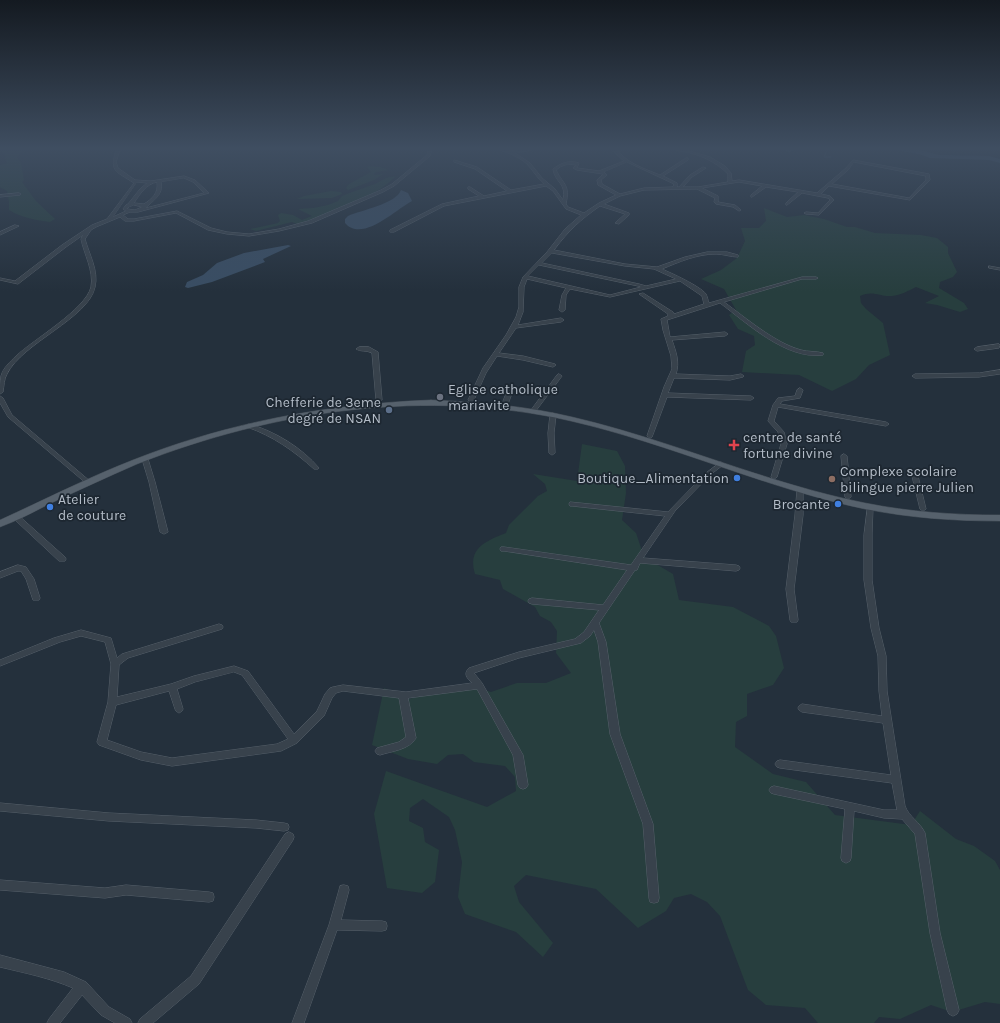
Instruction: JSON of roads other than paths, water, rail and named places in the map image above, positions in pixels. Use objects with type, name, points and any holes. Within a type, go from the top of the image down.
[{"type":"main road","points":[[0,524],[152,451],[198,435],[253,420],[305,409],[379,400],[470,400],[506,404],[598,422],[650,436],[801,486],[867,502],[923,510],[987,513],[1000,512]]},
{"type":"main road","points":[[0,518],[145,459],[200,439],[306,412],[379,404],[470,404],[535,410],[596,425],[800,490],[870,507],[925,515],[1000,518]]},
{"type":"street","points":[[0,196],[12,195]]},
{"type":"street","points":[[109,219],[126,195]]},
{"type":"street","points":[[130,211],[125,209],[138,195]]},
{"type":"street","points":[[142,208],[158,195]]},
{"type":"street","points":[[0,279],[16,283],[64,246],[109,219],[130,211],[199,195]]},
{"type":"street","points":[[120,215],[127,220],[134,220],[177,212],[210,229],[227,233],[248,235],[279,230],[310,222],[374,195]]},
{"type":"street","points":[[479,195],[483,197]]},
{"type":"street","points":[[392,232],[443,205],[493,195]]},
{"type":"street","points":[[556,195],[567,208],[584,214]]},
{"type":"street","points":[[564,205],[565,195]]},
{"type":"street","points":[[470,400],[488,365],[513,327],[522,308],[523,282],[525,278],[584,214],[618,195]]},
{"type":"street","points":[[712,195],[717,197],[717,203],[734,206],[738,210]]},
{"type":"street","points":[[787,204],[792,198],[799,195]]},
{"type":"street","points":[[806,213],[819,214],[832,200],[829,197],[821,195]]},
{"type":"street","points":[[885,195],[910,199],[914,195]]},
{"type":"street","points":[[130,205],[138,204],[142,208]]},
{"type":"street","points":[[600,204],[628,214],[617,223]]},
{"type":"street","points":[[0,234],[17,226]]},
{"type":"street","points":[[0,392],[4,374],[22,353],[81,307],[91,296],[93,287],[92,276],[83,239],[89,230]]},
{"type":"street","points":[[551,251],[625,265],[651,266],[673,275],[704,295],[707,304]]},
{"type":"street","points":[[657,269],[714,252],[726,252],[736,256]]},
{"type":"street","points":[[539,264],[639,285],[646,288]]},
{"type":"street","points":[[991,267],[1000,269]]},
{"type":"street","points":[[525,278],[570,286],[610,296],[679,280]]},
{"type":"street","points":[[650,436],[668,385],[674,376],[675,363],[664,319],[707,304],[720,302],[802,278],[816,278]]},
{"type":"street","points":[[562,310],[564,295],[570,286]]},
{"type":"street","points":[[641,294],[671,313],[671,316]]},
{"type":"street","points":[[720,302],[770,337],[798,351],[821,354]]},
{"type":"street","points":[[513,327],[561,320]]},
{"type":"street","points":[[670,339],[725,334]]},
{"type":"street","points":[[977,349],[999,346]]},
{"type":"street","points":[[359,349],[369,349],[375,352],[379,400]]},
{"type":"street","points":[[496,354],[553,365]]},
{"type":"street","points":[[915,376],[936,374],[984,375],[1000,372]]},
{"type":"street","points":[[535,410],[559,376]]},
{"type":"street","points":[[674,376],[730,378],[741,376]]},
{"type":"street","points":[[506,404],[511,388]]},
{"type":"street","points":[[774,477],[784,444],[781,432],[771,421],[776,405],[780,399],[798,397],[800,390]]},
{"type":"street","points":[[665,395],[752,398]]},
{"type":"street","points":[[0,398],[10,416],[87,482]]},
{"type":"street","points":[[776,405],[886,424]]},
{"type":"street","points":[[552,453],[551,433],[554,415]]},
{"type":"street","points":[[249,426],[265,431],[283,441],[302,454],[316,468]]},
{"type":"street","points":[[844,456],[848,497]]},
{"type":"street","points":[[145,459],[164,532]]},
{"type":"street","points":[[523,785],[518,755],[479,685],[470,675],[470,672],[472,670],[519,655],[578,641],[587,634],[669,514],[704,478],[721,464]]},
{"type":"street","points":[[915,476],[923,510]]},
{"type":"street","points":[[794,620],[790,589],[799,515],[800,490]]},
{"type":"street","points":[[572,504],[669,514]]},
{"type":"street","points":[[870,507],[868,535],[868,580],[875,628],[882,656],[883,691],[896,780],[901,810],[904,815],[917,827],[920,833],[935,933],[953,1010]]},
{"type":"street","points":[[16,517],[62,559]]},
{"type":"street","points":[[504,550],[636,564],[736,568]]},
{"type":"street","points":[[0,575],[18,568],[23,568],[30,579],[36,598]]},
{"type":"street","points":[[532,601],[604,608]]},
{"type":"street","points":[[595,623],[602,642],[616,734],[648,824],[654,898]]},
{"type":"street","points":[[115,664],[125,656],[219,627]]},
{"type":"street","points":[[0,663],[57,640],[81,633],[108,640],[115,664],[112,702],[102,742],[142,756],[172,762],[278,748],[294,740],[320,713],[328,696],[334,689],[343,688],[403,694],[479,685]]},
{"type":"street","points":[[112,702],[234,669],[245,673],[294,740]]},
{"type":"street","points":[[172,687],[179,709]]},
{"type":"street","points":[[380,750],[405,743],[411,738],[403,694]]},
{"type":"street","points":[[802,708],[888,720]]},
{"type":"street","points":[[780,764],[896,780]]},
{"type":"street","points":[[774,790],[884,814],[904,815]]},
{"type":"street","points":[[846,858],[850,806]]},
{"type":"street","points":[[0,807],[109,817],[256,824],[287,832],[195,980],[144,1023]]},
{"type":"street","points":[[0,885],[105,892],[126,890],[209,897]]},
{"type":"street","points":[[298,1023],[334,925],[344,890]]},
{"type":"street","points":[[334,925],[382,926]]},
{"type":"street","points":[[0,961],[23,965],[64,978],[82,986],[105,1011],[126,1023]]},
{"type":"street","points":[[53,1023],[82,986]]},
{"type":"water","points":[[398,195],[409,195],[412,201],[378,223],[360,229],[352,228],[345,223],[345,219],[348,216],[378,206]]},
{"type":"water","points":[[288,245],[291,246],[263,259],[265,262],[212,282],[188,288],[185,287],[187,282],[203,275],[217,263],[244,253]]},
{"type":"place","name":"Eglise catholique mariavite","points":[[440,397]]},
{"type":"place","name":"Chefferie de 3eme degré de NSAN","points":[[389,410]]},
{"type":"place","name":"centre de santé fortune divine","points":[[734,445]]},
{"type":"place","name":"Boutique_Alimentation","points":[[737,478]]},
{"type":"place","name":"Complexe scolaire bilingue pierre Julien","points":[[832,479]]},
{"type":"place","name":"Brocante","points":[[838,504]]},
{"type":"place","name":"Atelier de couture","points":[[50,507]]}]
